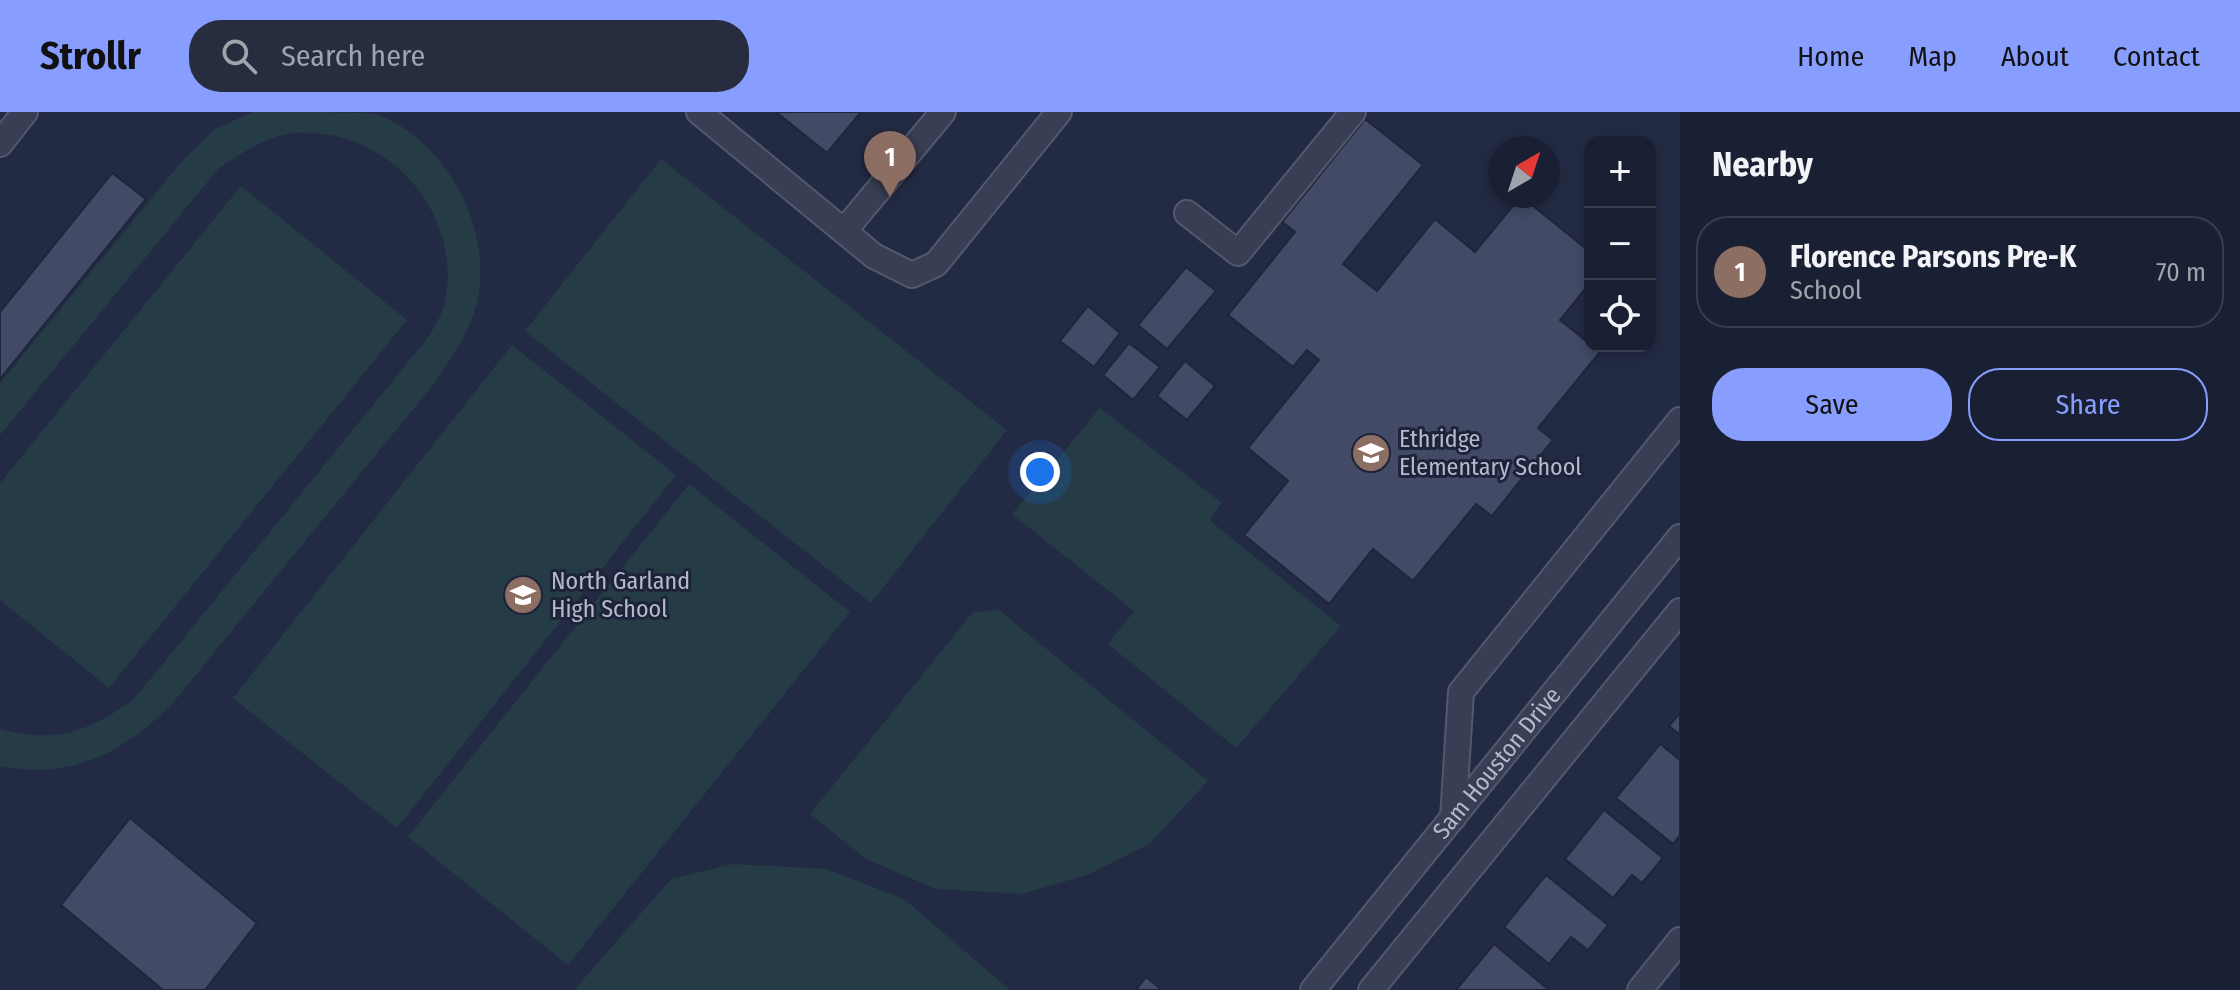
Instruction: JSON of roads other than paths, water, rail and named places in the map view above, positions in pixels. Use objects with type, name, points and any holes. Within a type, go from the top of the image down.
[{"type":"street","points":[[0,144],[25,112]]},
{"type":"street","points":[[699,112],[874,256],[912,275],[936,264],[1059,112]]},
{"type":"street","points":[[844,231],[943,112]]},
{"type":"street","points":[[1187,213],[1238,253],[1353,112]]},
{"type":"street","points":[[1453,818],[1461,692],[1680,420]]},
{"type":"street","name":"Sam Houston Drive","points":[[1313,990],[1680,537]]},
{"type":"street","name":"Sam Houston Drive","points":[[1371,990],[1680,611]]},
{"type":"street","points":[[1640,990],[1680,940]]},
{"type":"place","name":"Florence Parsons Pre-K","points":[[890,197]]},
{"type":"place","name":"Ethridge Elementary School","points":[[1371,453]]},
{"type":"place","name":"North Garland High School","points":[[523,595]]}]
